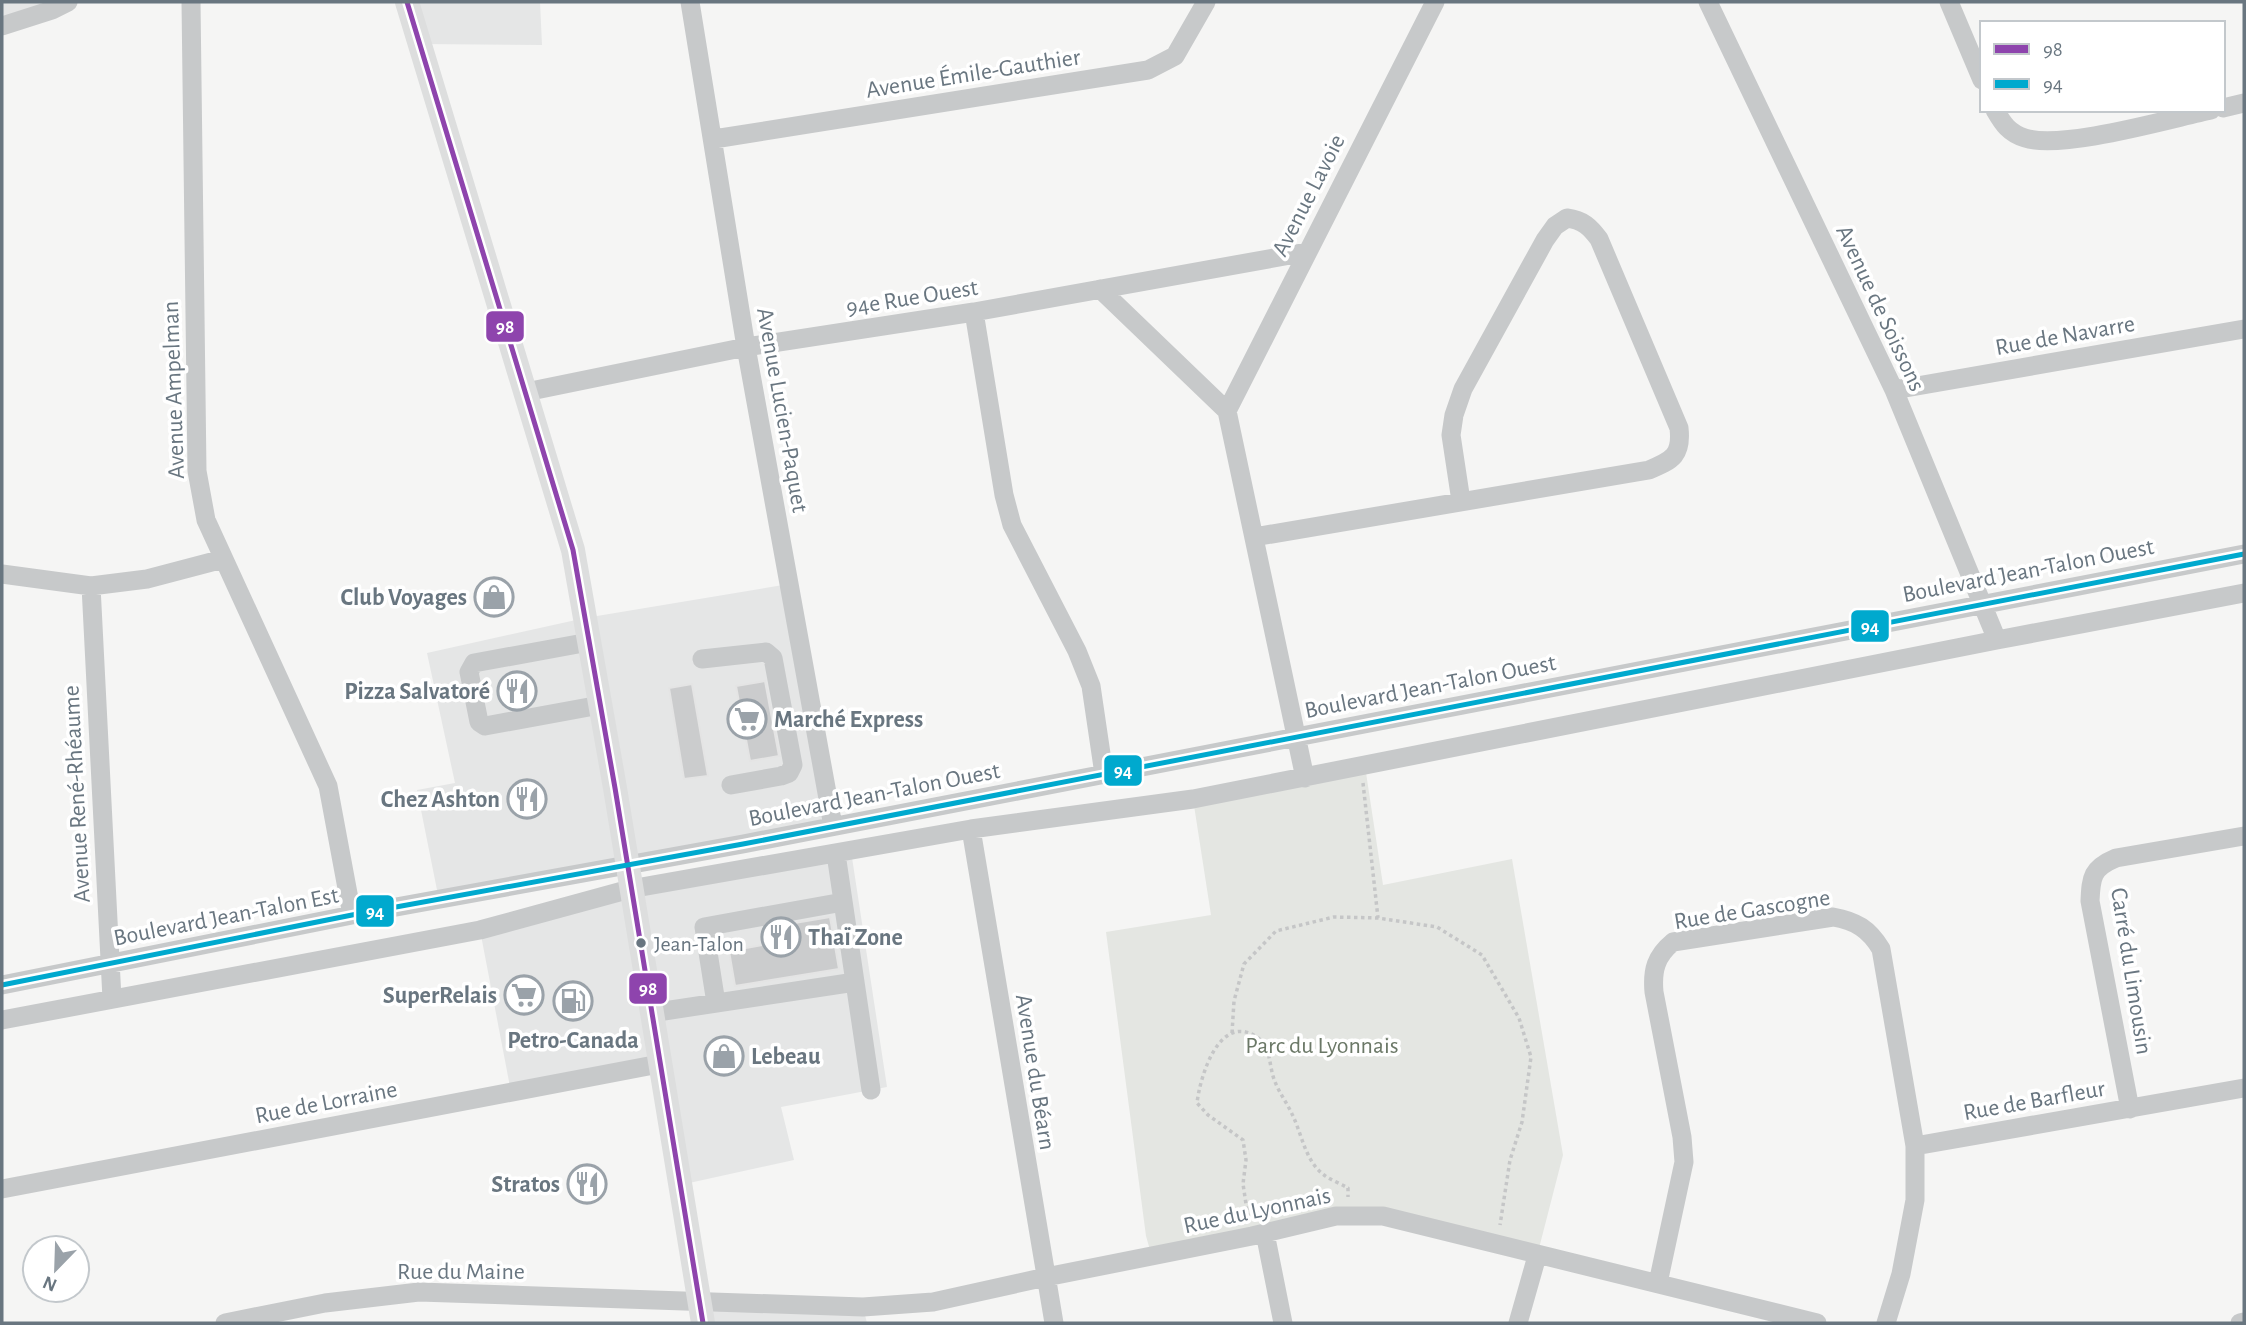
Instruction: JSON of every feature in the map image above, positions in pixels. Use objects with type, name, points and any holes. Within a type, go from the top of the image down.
[{"type":"main road","points":[[408,2],[573,550],[701,1312]]},
{"type":"street","points":[[2,26],[68,2]]},
{"type":"street","name":"Avenue Ampelman","points":[[191,2],[197,471],[206,520],[328,786],[352,915]]},
{"type":"street","name":"Avenue Lucien-Paquet","points":[[690,2],[746,347],[833,826]]},
{"type":"street","name":"Avenue Émile-Gauthier","points":[[714,139],[1148,70],[1175,56],[1206,2]]},
{"type":"street","name":"Avenue Lavoie","points":[[1227,411],[1435,2]]},
{"type":"street","name":"Avenue de Soissons","points":[[1708,2],[1894,390],[1997,640]]},
{"type":"street","points":[[1949,2],[1980,75]]},
{"type":"street","points":[[2225,108],[2244,103]]},
{"type":"street","points":[[1996,112],[2005,128],[2025,138],[2045,142],[2073,139],[2201,112]]},
{"type":"street","points":[[1254,537],[1649,470],[1666,463],[1677,454],[1681,442],[1679,428],[1599,239],[1580,220],[1567,218],[1555,226],[1545,240],[1463,389],[1454,415],[1451,435],[1461,501]]},
{"type":"street","name":"94e Rue Ouest","points":[[526,392],[746,347],[974,312],[1307,252]]},
{"type":"street","points":[[1100,289],[1227,411],[1304,778]]},
{"type":"street","points":[[974,312],[1004,495],[1013,524],[1077,651],[1091,686],[1104,774]]},
{"type":"street","name":"Rue de Navarre","points":[[1894,390],[2244,329]]},
{"type":"street","name":"Boulevard Jean-Talon Ouest","points":[[628,877],[833,826],[2244,554]]},
{"type":"street","points":[[2,573],[91,586],[147,579],[223,559]]},
{"type":"street","name":"Avenue René-Rhéaume","points":[[91,586],[112,999]]},
{"type":"street","name":"Boulevard Jean-Talon Ouest","points":[[628,877],[836,854],[971,830],[1193,799],[2244,593]]},
{"type":"street","points":[[589,642],[474,663],[469,672],[479,722],[485,726],[600,705]]},
{"type":"street","points":[[702,659],[766,652],[773,658],[793,765],[789,773],[781,776],[731,785]]},
{"type":"street","name":"Avenue du Béarn","points":[[971,830],[1054,1323]]},
{"type":"street","name":"Carré du Limousin","points":[[2130,1109],[2090,901],[2095,871],[2103,863],[2116,858],[2244,836]]},
{"type":"street","points":[[836,854],[871,1090]]},
{"type":"street","points":[[2,1020],[480,930],[628,877]]},
{"type":"street","name":"Boulevard Jean-Talon Est","points":[[2,985],[352,915],[628,877]]},
{"type":"street","points":[[716,1003],[704,927],[842,902]]},
{"type":"street","name":"Rue de Gascogne","points":[[1658,1283],[1684,1162],[1653,977],[1662,951],[1673,942],[1833,917],[1849,919],[1872,934],[1881,949],[1915,1146],[1915,1200],[1900,1274],[1886,1323]]},
{"type":"street","points":[[651,1013],[855,982]]},
{"type":"street","name":"Rue de Lorraine","points":[[2,1189],[659,1064]]},
{"type":"street","name":"Rue de Barfleur","points":[[1915,1146],[2244,1088]]},
{"type":"street","name":"Rue du Lyonnais","points":[[701,1312],[817,1314],[863,1307],[933,1302],[1258,1235],[1336,1216],[1383,1216],[1817,1323]]},
{"type":"street","points":[[1258,1235],[1283,1323]]},
{"type":"street","points":[[1518,1323],[1537,1255]]},
{"type":"street","name":"Rue du Maine","points":[[225,1323],[325,1303],[419,1292],[701,1312]]},
{"type":"path","points":[[1361,767],[1378,918]]},
{"type":"path","points":[[1232,1033],[1234,1001],[1244,964],[1276,931],[1334,917],[1378,918],[1437,926],[1482,955],[1519,1018],[1531,1057],[1522,1122],[1510,1160],[1503,1196],[1498,1245]]},
{"type":"path","points":[[1258,1235],[1243,1184],[1246,1160],[1243,1140],[1208,1115],[1197,1103],[1199,1086],[1210,1056],[1225,1035],[1238,1031],[1257,1037],[1269,1051],[1273,1075],[1310,1158],[1324,1175],[1348,1188],[1349,1216]]},
{"type":"shaded area","points":[[2,2],[68,2],[2,26]]},
{"type":"shaded area","points":[[407,2],[540,2],[542,45],[420,44]]},
{"type":"shaded area","points":[[789,584],[833,826],[439,900],[417,790],[455,783],[427,653],[585,618]]},
{"type":"shaded area","points":[[851,851],[887,1087],[781,1107],[794,1160],[680,1185],[659,1064],[511,1092],[480,930]]},
{"type":"shaded area","points":[[699,1301],[863,1307],[867,1323],[703,1323]]},
{"type":"green space","name":"Parc du Lyonnais","points":[[1365,766],[1383,885],[1512,859],[1563,1155],[1537,1256],[1383,1216],[1152,1257],[1146,1236],[1106,932],[1211,915],[1193,799]]},
{"type":"building","points":[[765,681],[779,756],[750,761],[736,686]]},
{"type":"building","points":[[692,684],[708,776],[684,779],[669,688]]},
{"type":"building","points":[[830,917],[839,969],[735,986],[729,951],[774,943],[771,927]]},
{"type":"transit line","name":"98","points":[[407,2],[573,550],[703,1323]]},
{"type":"transit line","name":"94","points":[[2,985],[352,915],[743,844],[2244,554]]},
{"type":"place","name":"Club Voyages","points":[[494,597]]},
{"type":"place","name":"Pizza Salvatoré","points":[[517,691]]},
{"type":"place","name":"Marché Express","points":[[747,719]]},
{"type":"place","name":"Chez Ashton","points":[[527,799]]},
{"type":"place","name":"Thaï Zone","points":[[781,937]]},
{"type":"place","name":"Jean-Talon","points":[[641,943]]},
{"type":"place","name":"SuperRelais","points":[[524,995]]},
{"type":"place","name":"Petro-Canada","points":[[573,1001]]},
{"type":"place","name":"Lebeau","points":[[724,1056]]},
{"type":"place","name":"Stratos","points":[[587,1184]]}]
